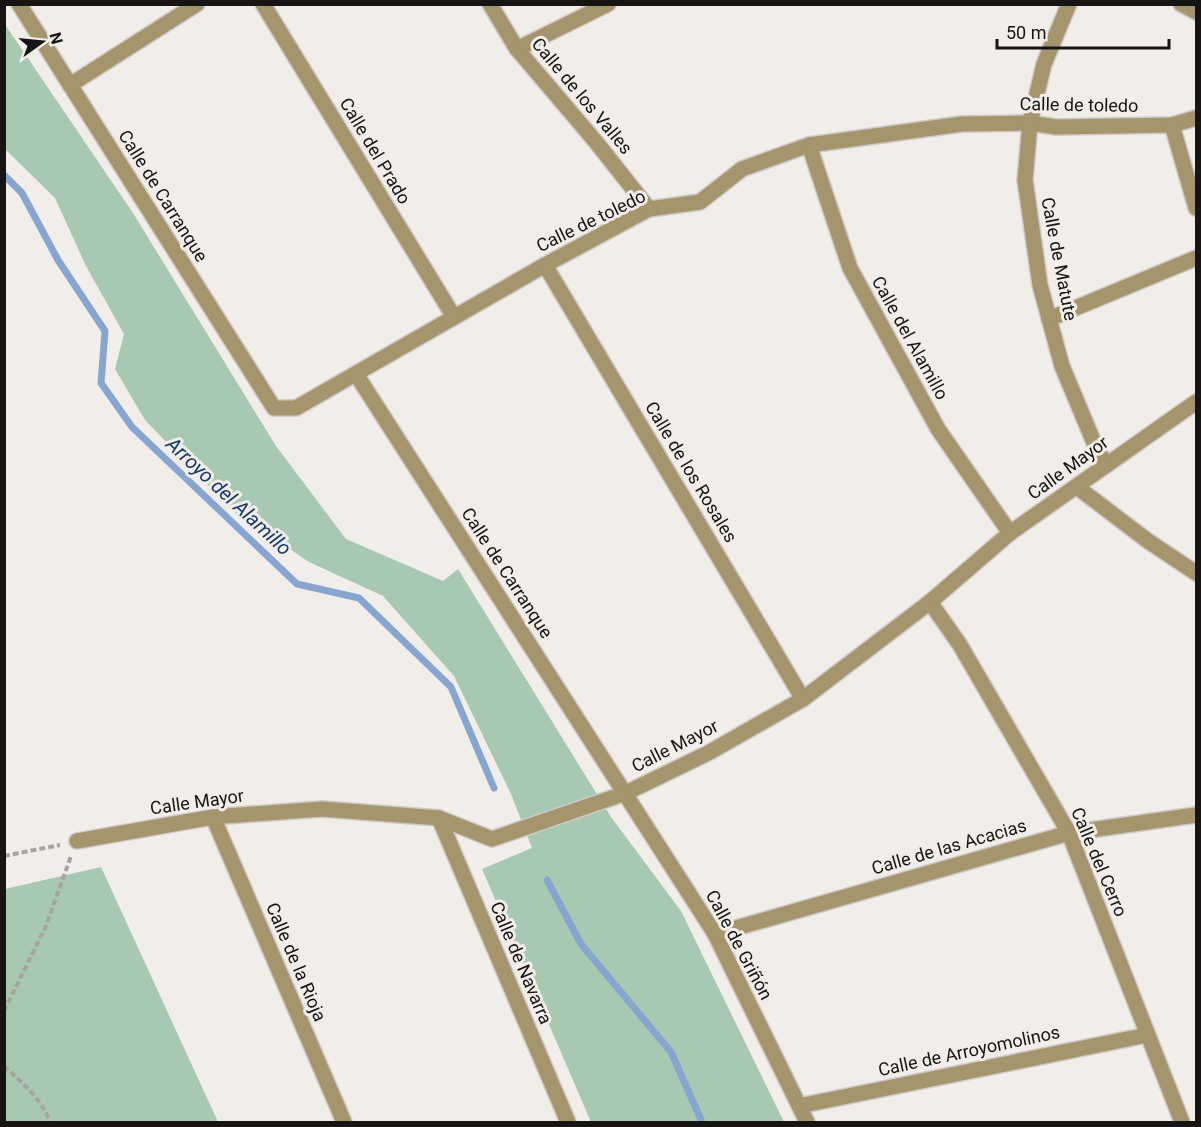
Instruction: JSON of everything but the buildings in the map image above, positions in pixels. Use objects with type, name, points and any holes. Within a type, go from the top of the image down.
[{"type":"street","name":"Calle de Carranque","points":[[19,4],[274,408]]},
{"type":"street","points":[[70,85],[197,4]]},
{"type":"street","name":"Calle del Prado","points":[[263,4],[454,317]]},
{"type":"street","name":"Calle de los Valles","points":[[490,4],[517,48],[596,142],[649,210]]},
{"type":"street","points":[[517,48],[608,4]]},
{"type":"street","name":"Calle de Matute","points":[[1069,4],[1044,64],[1030,123],[1025,180],[1040,285],[1062,366],[1095,445],[1106,465]]},
{"type":"street","points":[[1181,4],[1197,12]]},
{"type":"street","name":"Calle de toledo","points":[[274,408],[296,408],[545,265],[649,210],[700,202],[742,169],[809,145],[962,123],[1030,123],[1056,127],[1172,125],[1197,118]]},
{"type":"street","points":[[1172,125],[1197,208]]},
{"type":"street","name":"Calle del Alamillo","points":[[809,145],[850,268],[938,429],[1010,533]]},
{"type":"street","points":[[1049,319],[1197,258]]},
{"type":"street","name":"Calle de los Rosales","points":[[545,265],[803,699]]},
{"type":"street","name":"Calle de Carranque","points":[[356,374],[626,793]]},
{"type":"street","name":"Calle Mayor","points":[[77,841],[213,817],[322,809],[439,818],[492,839],[626,793],[710,752],[803,699],[930,602],[1010,533],[1197,402]]},
{"type":"street","points":[[1077,487],[1148,541],[1197,573]]},
{"type":"street","name":"Calle del Cerro","points":[[930,602],[960,645],[1069,833],[1182,1122]]},
{"type":"street","name":"Calle de Griñón","points":[[626,793],[715,934],[807,1122]]},
{"type":"street","name":"Calle de las Acacias","points":[[715,934],[1069,833],[1197,815]]},
{"type":"street","name":"Calle de la Rioja","points":[[213,817],[344,1122]]},
{"type":"street","name":"Calle de Navarra","points":[[439,818],[568,1122]]},
{"type":"street","name":"Calle de Arroyomolinos","points":[[799,1106],[1147,1035]]},
{"type":"path","points":[[4,856],[77,841]]},
{"type":"path","points":[[4,1011],[46,926],[77,841]]},
{"type":"path","points":[[4,1066],[46,1110],[51,1122]]},
{"type":"green space","points":[[4,23],[133,213],[276,446],[346,539],[443,581],[458,569],[611,817],[681,911],[784,1122],[591,1122],[482,869],[532,848],[511,794],[454,676],[383,596],[309,562],[233,511],[145,420],[115,369],[124,334],[86,266],[55,198],[5,149]]},
{"type":"green space","points":[[101,867],[218,1122],[5,1122],[5,889]]},
{"type":"waterway","name":"Arroyo del Alamillo","points":[[4,175],[22,193],[58,260],[105,331],[101,383],[132,427],[297,584],[359,598],[451,687],[494,788]]},
{"type":"waterway","name":"Arroyo del Alamillo","points":[[547,880],[581,944],[671,1052],[702,1122]]}]
